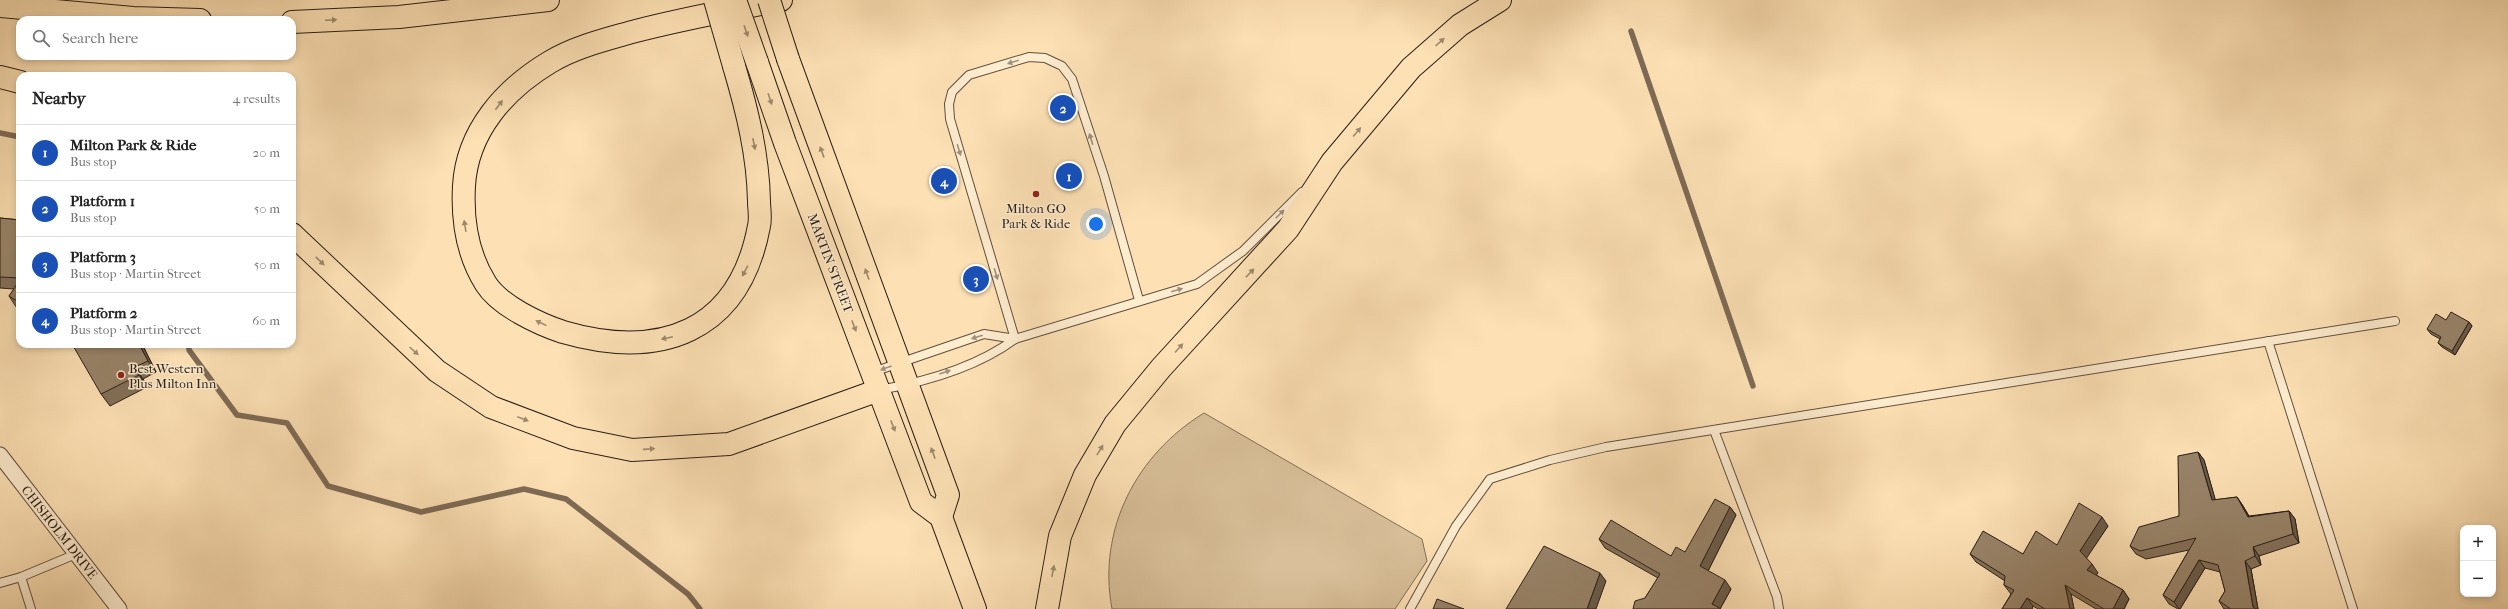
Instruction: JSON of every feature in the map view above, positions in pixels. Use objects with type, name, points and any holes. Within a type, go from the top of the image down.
[{"type":"main road","points":[[296,22],[399,17],[548,0]]},
{"type":"main road","points":[[716,0],[734,66],[755,145],[759,180],[760,224],[748,266],[730,299],[703,324],[672,337],[638,344],[595,341],[552,328],[516,311],[487,286],[469,249],[463,211],[465,174],[479,132],[508,92],[552,61],[597,41],[664,24],[781,0]]},
{"type":"main road","name":"MARTIN STREET","points":[[736,0],[785,143],[921,502],[941,517]]},
{"type":"main road","points":[[769,0],[788,59],[948,496],[941,517],[975,609]]},
{"type":"main road","points":[[1047,609],[1060,536],[1085,475],[1116,424],[1161,368],[1288,229],[1332,162],[1410,68],[1460,24],[1500,0]]},
{"type":"main road","points":[[0,6],[111,16]]},
{"type":"main road","points":[[0,77],[16,81]]},
{"type":"main road","points":[[296,238],[437,371],[491,407],[573,438],[632,450],[729,444],[876,381]]},
{"type":"street","name":"CHISHOLM DRIVE","points":[[0,455],[119,609]]},
{"type":"lane","points":[[1016,339],[950,119],[949,104],[952,92],[969,75],[1029,57],[1045,58],[1062,66],[1072,79],[1104,176],[1139,300]]},
{"type":"lane","points":[[876,381],[908,385],[994,355],[1016,339],[1139,300],[1197,284],[1237,255],[1332,162]]},
{"type":"lane","points":[[1410,609],[1456,526],[1490,479],[1550,460],[1606,447],[2395,321]]},
{"type":"lane","points":[[876,381],[900,363],[984,334],[1016,339]]},
{"type":"lane","points":[[2268,341],[2353,609]]},
{"type":"lane","points":[[1714,430],[1778,597],[1779,609]]},
{"type":"lane","points":[[0,583],[21,577],[76,554]]},
{"type":"lane","points":[[21,577],[31,609]]},
{"type":"shaded area","points":[[1204,413],[1422,539],[1427,561],[1395,609],[1112,609],[1109,579],[1111,550],[1117,523],[1127,496],[1141,472],[1159,450],[1180,430]]},
{"type":"building","points":[[0,218],[16,220],[16,278],[0,277]]},
{"type":"building","points":[[16,286],[16,300],[9,296]]},
{"type":"building","points":[[2451,312],[2469,322],[2452,351],[2438,343],[2441,337],[2427,329],[2436,314],[2446,320]]},
{"type":"building","name":"Best Western Plus Milton Inn","points":[[74,348],[141,348],[148,361],[135,367],[139,375],[101,394]]},
{"type":"building","points":[[2198,452],[2212,500],[2237,497],[2248,517],[2289,511],[2293,534],[2253,547],[2255,556],[2245,561],[2253,607],[2256,609],[2231,609],[2219,601],[2225,591],[2218,565],[2199,560],[2174,602],[2163,595],[2196,538],[2140,551],[2130,546],[2139,527],[2179,516],[2178,456]]},
{"type":"building","points":[[1715,499],[1730,507],[1700,566],[1725,580],[1712,604],[1721,609],[1633,609],[1635,601],[1645,598],[1660,574],[1599,539],[1611,520],[1671,556],[1676,547],[1685,552]]},
{"type":"building","points":[[2079,503],[2102,517],[2080,551],[2092,564],[2087,570],[2123,590],[2113,609],[2104,609],[2065,585],[2070,609],[2045,609],[2027,598],[2020,609],[2002,609],[2014,590],[2004,585],[2005,576],[1970,554],[1983,531],[2023,554],[2036,531],[2057,545]]},
{"type":"building","points":[[1544,546],[1600,573],[1587,609],[1506,609]]},
{"type":"building","points":[[1437,599],[1464,609],[1433,609]]},
{"type":"waterway","points":[[1631,31],[1753,386]]},
{"type":"waterway","points":[[0,133],[16,136]]},
{"type":"waterway","points":[[189,348],[237,415],[287,423],[328,486],[421,512],[524,489],[566,499],[688,594],[700,609]]},
{"type":"place","name":"Platform 1","points":[[1063,108]]},
{"type":"place","name":"Milton Park & Ride","points":[[1069,176]]},
{"type":"place","name":"Platform 2","points":[[944,181]]},
{"type":"place","name":"Milton GO Park & Ride","points":[[1036,194]]},
{"type":"place","name":"Platform 3","points":[[976,279]]},
{"type":"place","name":"Best Western Plus Milton Inn","points":[[121,375]]}]
